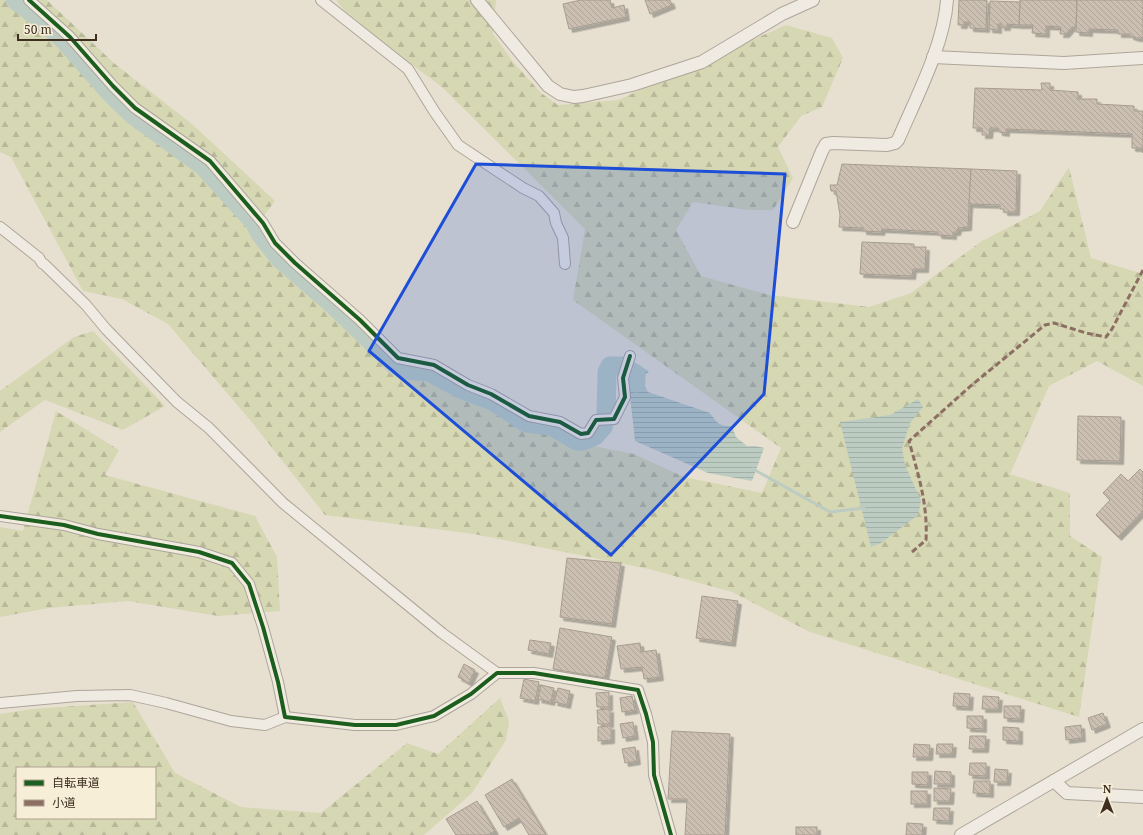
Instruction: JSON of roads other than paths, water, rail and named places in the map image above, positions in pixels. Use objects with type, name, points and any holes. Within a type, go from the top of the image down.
[{"type":"street","points":[[29,0],[70,37],[113,86],[135,108],[210,161],[263,223],[275,243],[295,263],[360,320],[398,358],[434,365],[468,385],[491,394],[529,416],[560,422],[580,434],[588,433],[596,420],[614,419],[625,397],[623,378],[630,356]]},
{"type":"street","points":[[321,0],[408,70],[458,145],[523,188],[539,196],[554,213],[563,238],[565,264]]},
{"type":"street","points":[[477,0],[548,86],[560,94],[574,97],[632,85],[702,62],[782,14],[813,0]]},
{"type":"street","points":[[793,222],[826,144],[833,142],[887,145],[895,143],[933,57],[942,29],[947,0]]},
{"type":"street","points":[[933,57],[1064,63],[1143,58]]},
{"type":"street","points":[[0,227],[39,258],[42,263],[46,265],[86,305],[106,329],[177,402],[209,428],[283,503],[442,633],[497,673],[534,673],[638,690],[646,714],[652,742],[654,776],[671,835]]},
{"type":"street","points":[[0,516],[64,525],[98,534],[200,552],[232,563],[249,584],[263,627],[286,717]]},
{"type":"street","points":[[0,703],[77,696],[130,695],[166,703],[230,721],[265,725],[286,717],[355,725],[396,725],[434,716],[471,694],[497,673]]},
{"type":"street","points":[[961,835],[1143,729]]},
{"type":"street","points":[[1054,781],[1067,792],[1143,797]]},
{"type":"waterway","points":[[15,0],[38,17],[63,39],[111,94],[133,115],[203,166],[254,222],[261,235],[279,258],[332,304],[394,365],[405,370],[429,372],[460,389],[494,402],[526,423],[551,426],[577,441],[583,441],[595,436],[603,427],[606,416],[607,372],[610,366],[622,366],[636,374],[636,383]]},
{"type":"waterway","points":[[753,469],[830,512],[864,508]]}]
